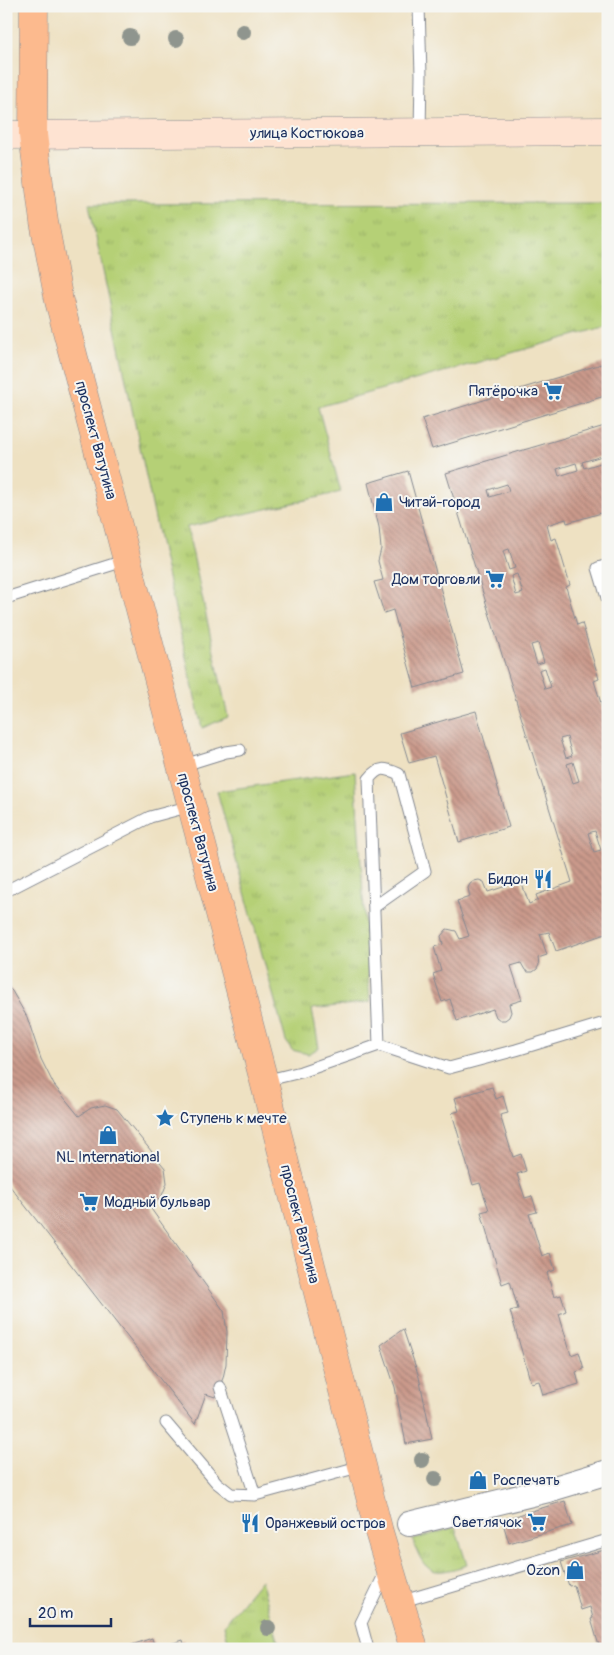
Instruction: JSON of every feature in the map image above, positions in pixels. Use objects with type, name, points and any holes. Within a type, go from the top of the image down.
[{"type":"main road","name":"проспект Ватутина","points":[[38,11],[33,135],[44,222],[59,301],[264,1081],[362,1466],[414,1649]]},
{"type":"main road","name":"улица Костюкова","points":[[6,135],[608,131]]},
{"type":"street","points":[[409,1524],[548,1490],[608,1472]]},
{"type":"lane","points":[[419,6],[420,132]]},
{"type":"lane","points":[[6,598],[127,560]]},
{"type":"lane","points":[[608,565],[598,568],[608,601]]},
{"type":"lane","points":[[181,766],[226,752],[240,750]]},
{"type":"lane","points":[[374,907],[425,871],[399,774],[386,768],[375,771],[369,778],[379,1045]]},
{"type":"lane","points":[[6,891],[150,817],[191,806]]},
{"type":"lane","points":[[264,1081],[301,1072],[379,1045],[449,1068],[608,1022]]},
{"type":"lane","points":[[220,1387],[254,1495]]},
{"type":"lane","points":[[166,1423],[217,1483],[231,1494],[254,1495],[362,1466]]},
{"type":"lane","points":[[400,1602],[608,1540]]},
{"type":"lane","points":[[368,1649],[361,1624],[389,1565]]},
{"type":"green space","points":[[608,203],[608,326],[318,407],[341,492],[187,527],[228,717],[202,728],[159,538],[89,204]]},
{"type":"green space","points":[[355,772],[370,1002],[312,1009],[319,1048],[308,1054],[292,1050],[286,1041],[217,791]]},
{"type":"green space","points":[[455,1527],[467,1565],[446,1571],[432,1570],[422,1560],[413,1540]]},
{"type":"green space","points":[[261,1580],[279,1644],[260,1649],[230,1649],[224,1625]]},
{"type":"building","points":[[608,362],[608,395],[432,449],[422,419]]},
{"type":"building","points":[[608,425],[608,511],[567,523],[566,519],[547,525],[551,540],[556,538],[570,585],[566,587],[577,625],[582,623],[599,679],[594,681],[606,719],[608,718],[608,933],[556,951],[549,932],[540,934],[547,955],[538,958],[539,965],[537,969],[533,972],[528,972],[521,963],[511,966],[522,1000],[509,1004],[511,1012],[505,1020],[500,1020],[496,1017],[493,1009],[457,1021],[450,999],[442,1002],[433,974],[441,971],[434,947],[443,944],[441,936],[447,929],[456,931],[460,939],[469,936],[457,901],[470,897],[468,888],[474,881],[484,882],[488,892],[521,881],[529,904],[538,900],[536,895],[572,882],[446,473]],"holes":[[[602,456],[604,462],[584,468],[582,462]],[[576,463],[578,470],[559,476],[557,469]],[[507,484],[509,491],[490,497],[488,490]],[[509,549],[515,568],[509,570],[503,551]],[[517,574],[523,593],[516,595],[511,576]],[[538,643],[544,662],[537,664],[531,645]],[[545,668],[551,687],[545,689],[539,670]],[[567,737],[572,756],[566,758],[560,739]],[[573,762],[579,781],[573,783],[567,764]],[[595,831],[601,850],[594,852],[588,833]]]},
{"type":"building","points":[[408,471],[464,674],[415,688],[393,610],[384,613],[374,582],[383,580],[378,561],[381,549],[379,527],[368,483]]},
{"type":"building","points":[[476,711],[509,827],[459,842],[434,756],[409,763],[400,733]]},
{"type":"building","name":"Модный бульвар","points":[[6,985],[12,991],[27,1017],[41,1059],[54,1085],[79,1116],[91,1108],[105,1105],[117,1109],[165,1168],[167,1183],[161,1198],[149,1206],[224,1311],[227,1332],[226,1364],[223,1378],[215,1397],[206,1394],[195,1424],[6,1181]]},
{"type":"building","points":[[492,1087],[496,1099],[503,1096],[508,1113],[500,1115],[513,1157],[521,1154],[526,1171],[517,1174],[525,1198],[532,1196],[537,1212],[529,1214],[542,1256],[550,1253],[555,1270],[547,1273],[554,1297],[561,1295],[566,1311],[559,1314],[571,1355],[579,1352],[584,1369],[576,1372],[579,1384],[543,1395],[539,1381],[531,1383],[510,1311],[518,1309],[510,1281],[502,1284],[481,1212],[489,1210],[480,1183],[473,1185],[452,1113],[459,1111],[455,1098]]},
{"type":"building","points":[[403,1329],[419,1377],[432,1439],[406,1444],[395,1387],[381,1345]]},
{"type":"building","name":"Светлячок","points":[[565,1501],[572,1525],[509,1543],[502,1520]]},
{"type":"building","points":[[608,1549],[608,1649],[600,1649],[591,1619],[593,1618],[590,1607],[581,1610],[574,1585],[569,1586],[561,1562]]},
{"type":"building","points":[[152,1638],[155,1649],[126,1649],[126,1647]]},
{"type":"building","points":[[183,1640],[185,1649],[157,1649],[157,1648]]},
{"type":"place","name":"Пятёрочка","points":[[553,391]]},
{"type":"place","name":"Читай-город","points":[[384,502]]},
{"type":"place","name":"Дом торговли","points":[[495,579]]},
{"type":"place","name":"Бидон","points":[[543,879]]},
{"type":"place","name":"Ступень к мечте","points":[[165,1118]]},
{"type":"place","name":"NL International","points":[[108,1135]]},
{"type":"place","name":"Модный бульвар","points":[[89,1202]]},
{"type":"place","name":"Роспечать","points":[[478,1480]]},
{"type":"place","name":"Светлячок","points":[[537,1522]]},
{"type":"place","name":"Оранжевый остров","points":[[250,1523]]},
{"type":"place","name":"Ozon","points":[[575,1570]]}]
